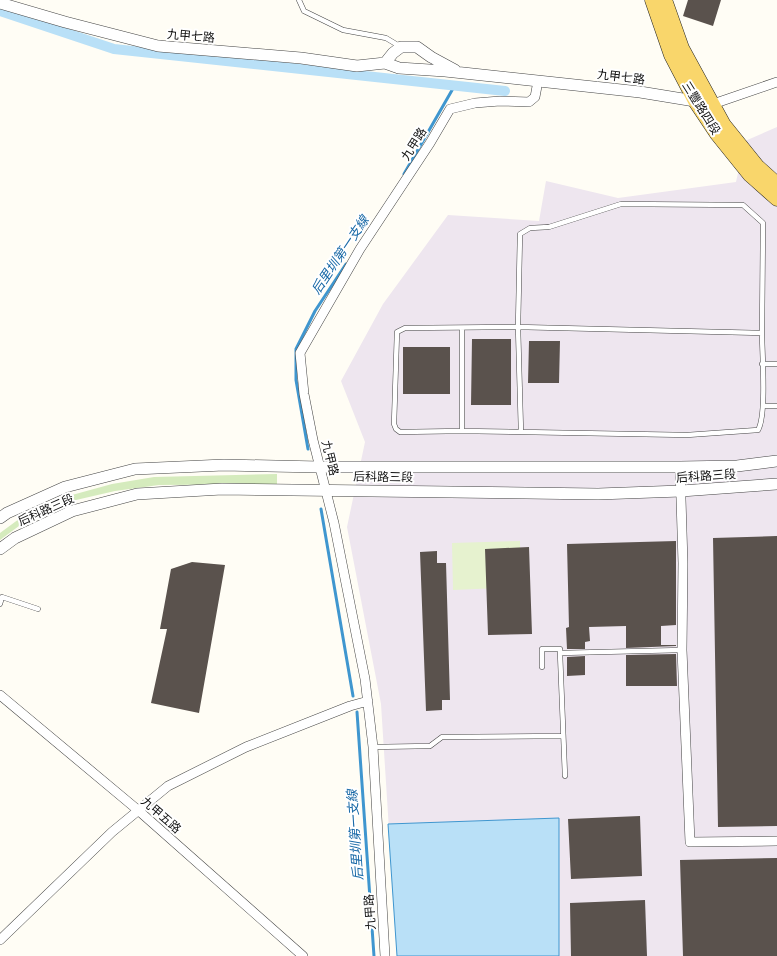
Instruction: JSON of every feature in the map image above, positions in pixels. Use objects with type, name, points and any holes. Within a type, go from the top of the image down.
[{"type":"main road","name":"三豐路四段","points":[[652,0],[671,55],[695,101],[717,134],[750,175],[777,199]]},
{"type":"main road","name":"三豐路四段","points":[[665,0],[682,48],[724,125],[757,166],[777,184]]},
{"type":"street","name":"九甲七路","points":[[0,3],[158,46],[301,58],[357,66],[385,63],[399,68],[458,72],[640,92],[713,104],[777,82]]},
{"type":"street","points":[[385,63],[393,53],[401,47]]},
{"type":"street","name":"九甲七路","points":[[401,47],[417,47],[431,57],[458,72]]},
{"type":"street","name":"九甲路","points":[[385,956],[373,747],[365,679],[334,523],[304,394],[300,353],[360,250],[430,143],[450,109],[475,103],[500,101],[529,102],[535,97],[538,81]]},
{"type":"street","name":"后科路三段","points":[[0,518],[7,513],[65,487],[135,469],[224,465],[320,467],[680,467],[737,466],[777,461]]},
{"type":"street","points":[[680,467],[683,563],[682,650],[690,842],[777,841]]},
{"type":"street","name":"后科路三段","points":[[0,549],[15,538],[72,511],[137,494],[222,489],[598,494],[681,492],[777,484]]},
{"type":"street","name":"九甲五路","points":[[0,695],[139,811],[303,956]]},
{"type":"street","points":[[0,940],[112,832],[168,786],[246,747],[350,706],[368,701]]},
{"type":"lane","points":[[299,0],[304,11],[343,30],[386,38],[401,47]]},
{"type":"lane","points":[[521,432],[518,327],[520,234],[530,228],[549,228],[621,204],[743,205],[763,223],[763,406],[761,425],[758,430],[687,436],[462,431],[400,432],[396,429],[394,424],[397,332],[405,328],[518,327],[762,333]]},
{"type":"lane","points":[[462,328],[462,431]]},
{"type":"lane","points":[[762,364],[777,364]]},
{"type":"lane","points":[[763,406],[777,406]]},
{"type":"lane","points":[[0,604],[2,597],[38,609]]},
{"type":"lane","points":[[542,667],[542,649],[560,649],[565,776]]},
{"type":"lane","points":[[560,653],[682,650]]},
{"type":"lane","points":[[373,747],[430,746],[442,737],[563,736]]},
{"type":"shaded area","points":[[777,127],[777,956],[397,956],[381,704],[347,527],[365,442],[341,381],[383,304],[448,215],[539,221],[546,181],[618,198],[736,182],[745,141]]},
{"type":"green space","points":[[277,474],[277,484],[159,485],[115,491],[76,500],[23,523],[0,540],[0,533],[19,519],[72,495],[112,484],[154,477]]},
{"type":"green space","points":[[520,541],[521,587],[453,590],[452,543]]},
{"type":"water","points":[[559,818],[559,956],[397,956],[388,824]]},
{"type":"building","points":[[688,0],[721,0],[713,26],[683,16]]},
{"type":"building","points":[[472,339],[511,339],[511,405],[471,405]]},
{"type":"building","points":[[529,341],[560,341],[559,383],[528,383]]},
{"type":"building","points":[[403,347],[450,347],[450,394],[403,394]]},
{"type":"building","points":[[777,536],[777,826],[718,827],[713,538]]},
{"type":"building","points":[[676,541],[676,625],[661,626],[661,645],[676,646],[626,648],[626,626],[589,627],[590,641],[585,642],[585,649],[567,649],[566,628],[569,627],[567,544]]},
{"type":"building","points":[[529,547],[532,634],[488,635],[485,549]]},
{"type":"building","points":[[437,551],[437,563],[446,563],[450,700],[442,700],[442,710],[426,711],[420,552]]},
{"type":"building","points":[[192,562],[225,565],[199,713],[151,703],[167,629],[160,629],[171,569]]},
{"type":"building","points":[[676,654],[677,686],[626,686],[626,655]]},
{"type":"building","points":[[585,656],[585,675],[567,676],[567,657]]},
{"type":"building","points":[[640,816],[642,876],[571,879],[568,819]]},
{"type":"building","points":[[777,858],[777,956],[683,956],[680,860]]},
{"type":"building","points":[[645,900],[647,956],[571,956],[570,903]]},
{"type":"waterway","points":[[0,11],[114,49],[505,91]]},
{"type":"waterway","name":"后里圳第一支線","points":[[404,174],[455,85]]},
{"type":"waterway","name":"后里圳第一支線","points":[[308,449],[296,380],[296,349],[315,311],[346,264]]},
{"type":"waterway","name":"后里圳第一支線","points":[[321,509],[353,696]]},
{"type":"waterway","name":"后里圳第一支線","points":[[357,712],[374,956]]}]
